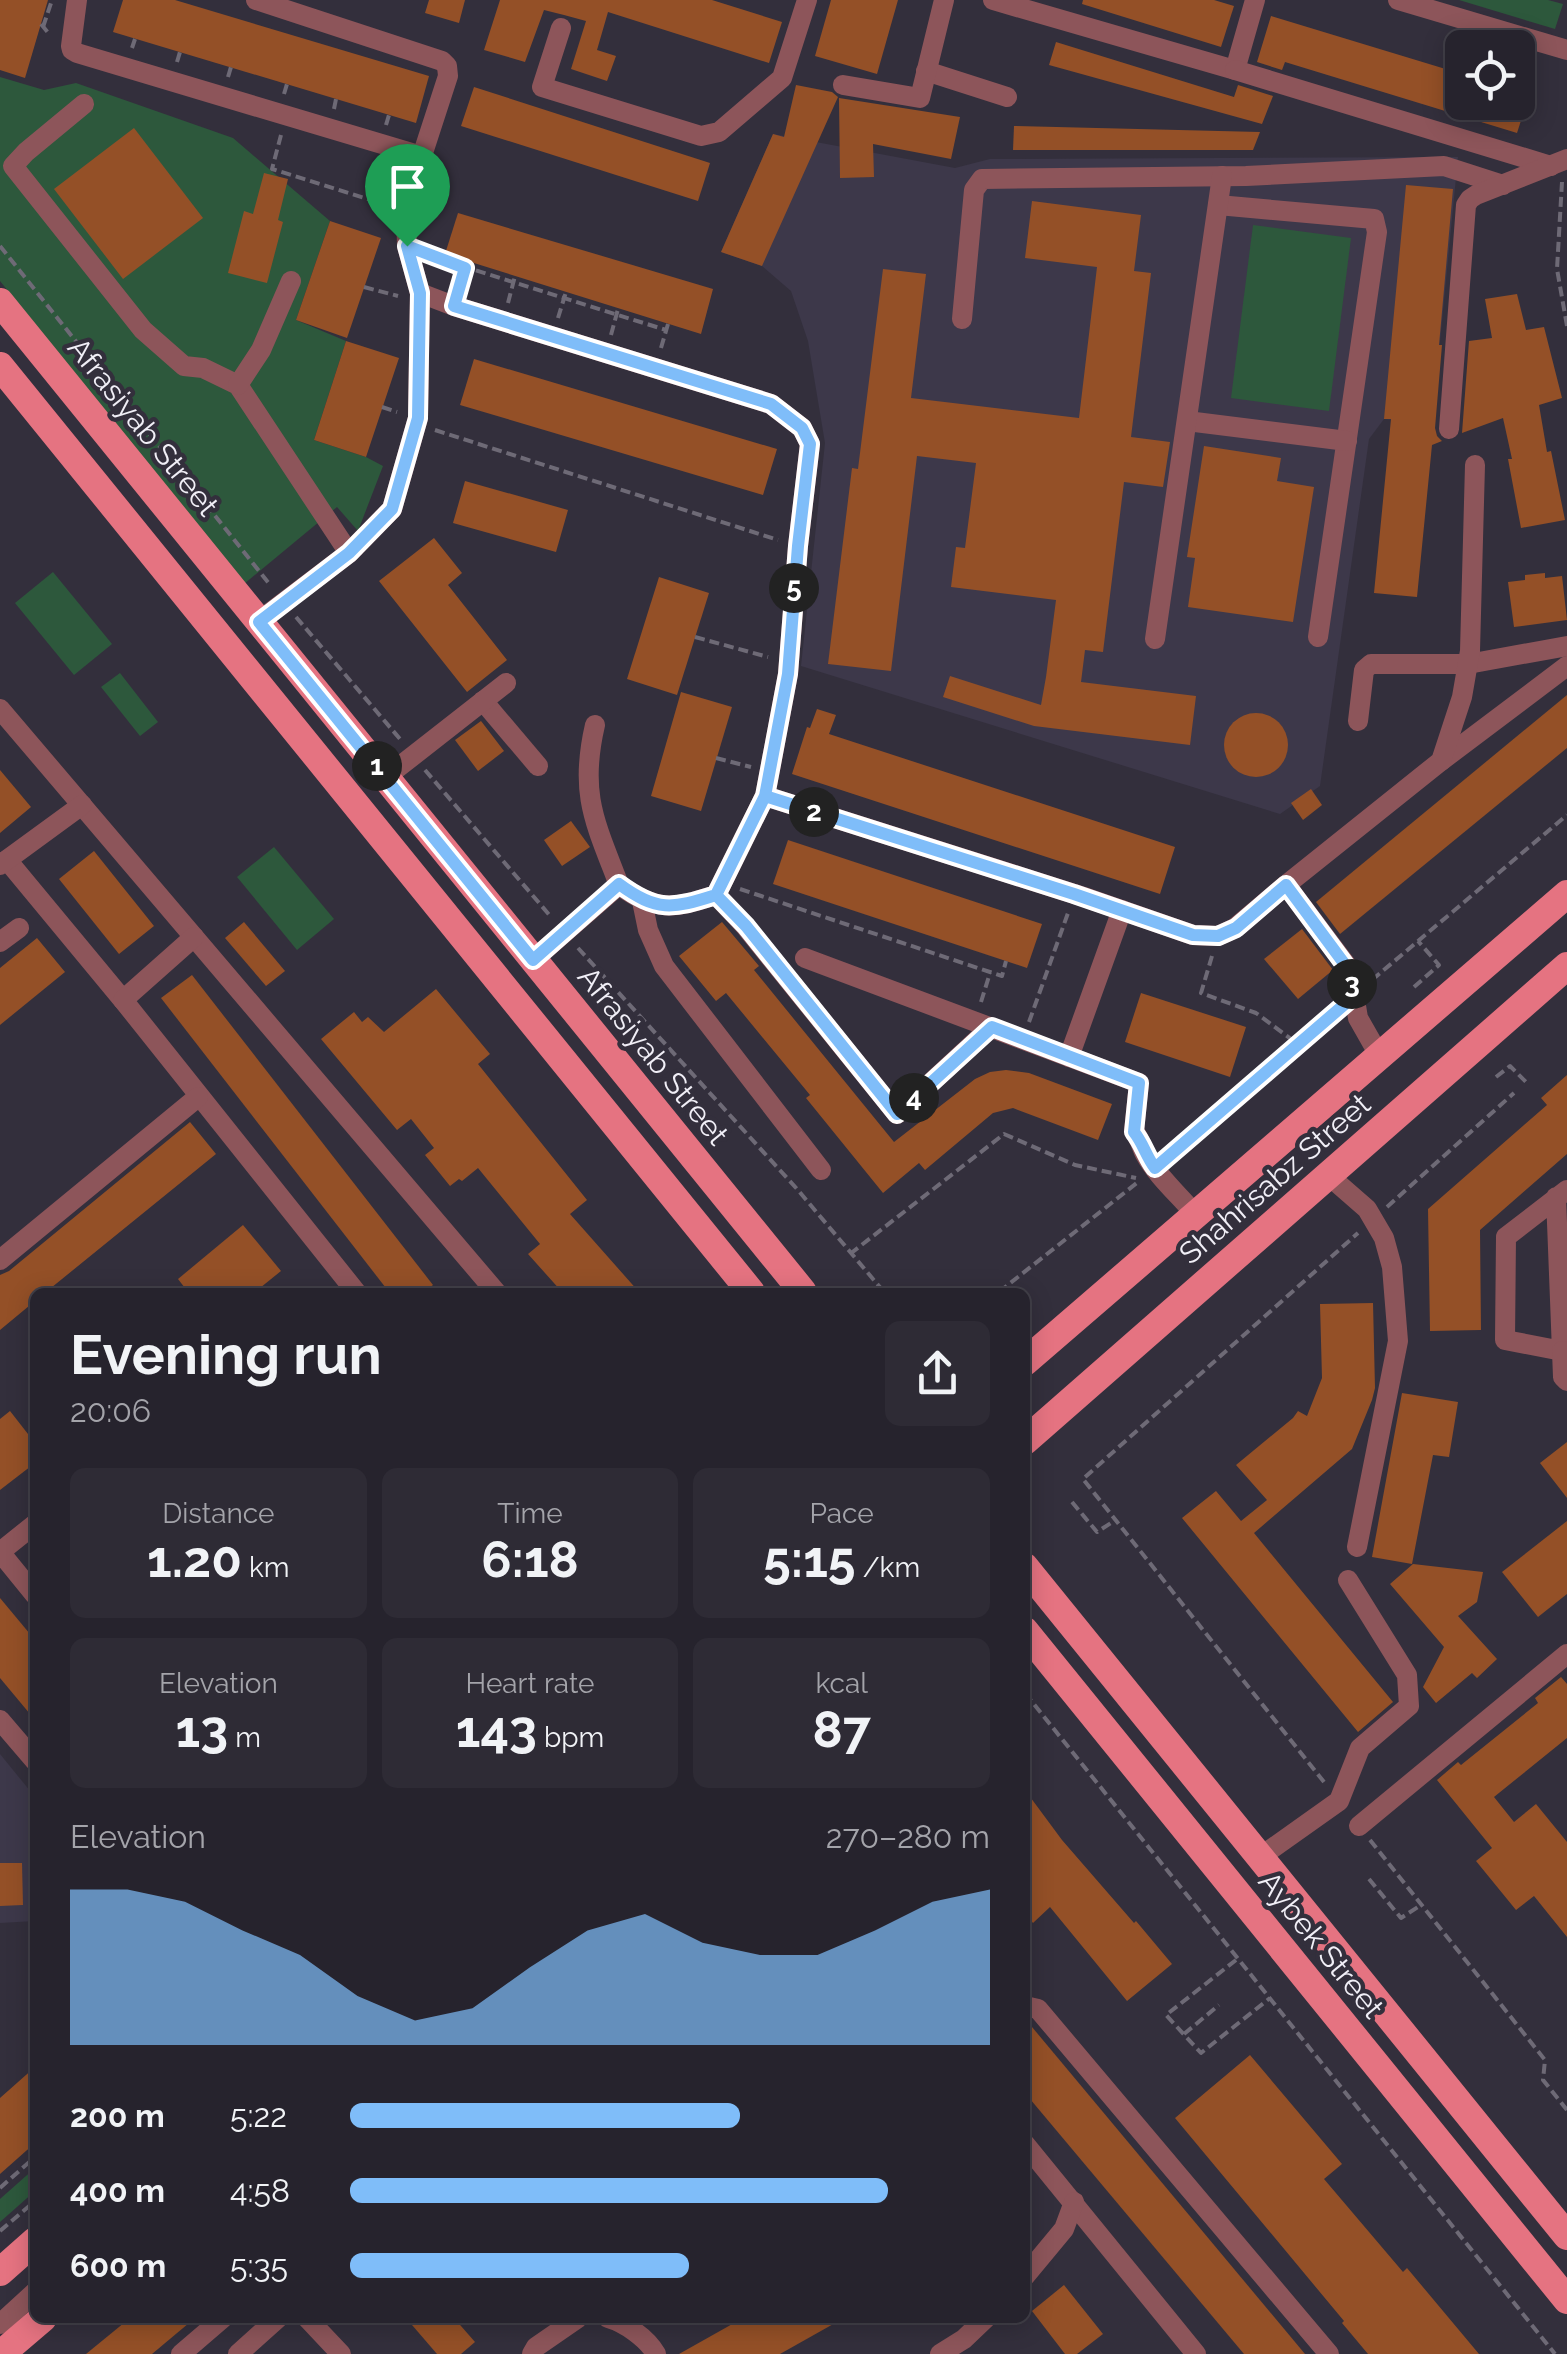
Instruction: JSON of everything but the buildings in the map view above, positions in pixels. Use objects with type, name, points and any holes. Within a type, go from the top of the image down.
[{"type":"main road","name":"Afrasiyab Street","points":[[0,302],[800,1288]]},
{"type":"main road","points":[[0,366],[748,1288]]},
{"type":"main road","name":"Shahrisabz Street","points":[[1030,1358],[1567,894]]},
{"type":"main road","name":"Shahrisabz Street","points":[[1030,1436],[1567,966]]},
{"type":"main road","name":"Aybek Street","points":[[1030,1573],[1567,2236]]},
{"type":"main road","name":"Aybek Street","points":[[1030,1637],[1567,2300]]},
{"type":"main road","points":[[0,2272],[30,2245]]},
{"type":"main road","points":[[3,2353],[37,2323]]},
{"type":"street","points":[[77,0],[72,50],[422,156]]},
{"type":"street","points":[[256,0],[442,61],[448,76],[406,210],[407,246],[420,298],[416,424],[392,509],[349,553],[259,622]]},
{"type":"street","points":[[844,85],[920,98],[944,0]]},
{"type":"street","points":[[993,0],[1560,162]]},
{"type":"street","points":[[1235,70],[1255,0]]},
{"type":"street","points":[[1398,0],[1567,50]]},
{"type":"street","points":[[561,28],[542,88],[701,136],[710,135],[720,132],[782,78],[804,1]]},
{"type":"street","points":[[926,71],[1007,96]]},
{"type":"street","points":[[84,104],[13,166],[143,330],[184,366],[203,368],[238,386],[349,553]]},
{"type":"street","points":[[1449,429],[1466,205],[1476,195],[1560,162]]},
{"type":"street","points":[[962,319],[974,190],[982,178],[1222,176],[1444,166],[1503,185]]},
{"type":"street","points":[[1155,638],[1222,176]]},
{"type":"street","points":[[1218,206],[1374,219],[1377,232],[1318,637]]},
{"type":"street","points":[[238,386],[261,350],[290,281]]},
{"type":"street","points":[[420,298],[771,404],[802,428],[810,444],[788,662],[765,796],[719,889],[680,907],[642,901],[619,884],[594,820],[587,787],[588,755],[595,725]]},
{"type":"street","points":[[1187,421],[1347,441]]},
{"type":"street","points":[[1441,761],[1462,697],[1468,664],[1474,465]]},
{"type":"street","points":[[1358,721],[1364,670],[1371,664],[1468,664],[1567,646]]},
{"type":"street","points":[[765,796],[1193,935],[1218,936],[1236,928],[1441,761],[1567,666]]},
{"type":"street","points":[[386,777],[506,683]]},
{"type":"street","points":[[483,702],[538,766]]},
{"type":"street","points":[[0,709],[489,1288]]},
{"type":"street","points":[[82,805],[3,863],[123,1000],[353,1288]]},
{"type":"street","points":[[533,960],[619,884]]},
{"type":"street","points":[[1286,885],[1346,966],[1363,1029],[1379,1055]]},
{"type":"street","points":[[719,889],[897,1114],[983,1024]]},
{"type":"street","points":[[642,901],[648,930],[664,966],[821,1170]]},
{"type":"street","points":[[1069,1057],[1122,910]]},
{"type":"street","points":[[0,942],[19,928]]},
{"type":"street","points":[[123,1000],[194,937]]},
{"type":"street","points":[[805,958],[1139,1083],[1134,1132],[1141,1140],[1143,1152],[1195,1214]]},
{"type":"street","points":[[0,1260],[198,1097]]},
{"type":"street","points":[[1328,1175],[1367,1209],[1384,1238],[1392,1267],[1398,1341],[1357,1548]]},
{"type":"street","points":[[1561,1194],[1506,1237],[1505,1340],[1562,1351]]},
{"type":"street","points":[[1561,1194],[1562,1351],[1563,1377],[1567,1381]]},
{"type":"street","points":[[30,1528],[0,1552],[30,1589]]},
{"type":"street","points":[[1260,1857],[1339,1802],[1360,1748],[1409,1706],[1408,1675],[1348,1580]]},
{"type":"street","points":[[1359,1826],[1567,1654]]},
{"type":"street","points":[[0,1720],[30,1755]]},
{"type":"street","points":[[1030,2007],[1038,2009],[1329,2354]]},
{"type":"street","points":[[1030,2150],[1196,2354]]},
{"type":"street","points":[[1030,2270],[1064,2229],[1074,2202]]},
{"type":"street","points":[[0,2309],[30,2282]]},
{"type":"street","points":[[0,2324],[30,2297]]},
{"type":"street","points":[[180,2354],[217,2323]]},
{"type":"street","points":[[238,2354],[272,2323]]},
{"type":"street","points":[[312,2323],[341,2354]]},
{"type":"street","points":[[532,2354],[536,2346],[570,2323]]},
{"type":"street","points":[[618,2323],[651,2345],[656,2354]]},
{"type":"street","points":[[940,2354],[980,2323]]},
{"type":"path","points":[[44,27],[52,0]]},
{"type":"path","points":[[286,116],[272,169],[406,210]]},
{"type":"path","points":[[1560,162],[1557,270],[1567,326]]},
{"type":"path","points":[[0,246],[246,555]]},
{"type":"path","points":[[407,246],[465,268],[565,295],[666,330],[668,324]]},
{"type":"path","points":[[454,306],[467,261]]},
{"type":"path","points":[[502,322],[515,276]]},
{"type":"path","points":[[364,286],[420,298]]},
{"type":"path","points":[[552,337],[565,295]]},
{"type":"path","points":[[606,354],[618,312]]},
{"type":"path","points":[[416,424],[798,546]]},
{"type":"path","points":[[695,637],[788,662]]},
{"type":"path","points":[[716,758],[768,772]]},
{"type":"path","points":[[1155,1168],[1567,815]]},
{"type":"path","points":[[719,889],[1002,976],[1006,961]]},
{"type":"path","points":[[1022,1040],[1074,894]]},
{"type":"path","points":[[564,932],[797,1189],[880,1288]]},
{"type":"path","points":[[1218,936],[1202,994],[1256,1013],[1298,1045]]},
{"type":"path","points":[[1414,987],[1439,965],[1417,940]]},
{"type":"path","points":[[983,1024],[990,972]]},
{"type":"path","points":[[1496,1077],[1510,1066],[1526,1082]]},
{"type":"path","points":[[1380,1213],[1514,1093]]},
{"type":"path","points":[[850,1254],[1004,1134],[1075,1165],[1142,1179],[1003,1288]]},
{"type":"path","points":[[1339,1802],[1083,1479],[1365,1226]]},
{"type":"path","points":[[1072,1502],[1097,1532],[1114,1521]]},
{"type":"path","points":[[1030,1699],[1555,2354]]},
{"type":"path","points":[[1359,1826],[1544,2060],[1543,2080],[1567,2110]]},
{"type":"path","points":[[1370,1878],[1401,1918],[1421,1905]]},
{"type":"path","points":[[1238,1958],[1166,2015],[1200,2053],[1270,1998]]},
{"type":"path","points":[[1183,2034],[1218,2005]]},
{"type":"path","points":[[0,2188],[30,2161]]},
{"type":"path","points":[[0,2231],[30,2205]]},
{"type":"shaded area","points":[[773,134],[955,168],[990,159],[1458,157],[1432,423],[1384,419],[1369,439],[1320,786],[1280,814],[801,666],[825,443],[808,341],[791,291],[762,266],[721,252]]},
{"type":"shaded area","points":[[0,1754],[30,1791],[30,1921],[0,1923]]},
{"type":"green space","points":[[1459,0],[1548,0],[1563,4],[1555,29]]},
{"type":"green space","points":[[0,77],[44,90],[76,83],[233,138],[330,221],[296,320],[346,341],[314,440],[383,466],[358,531],[337,507],[244,584],[0,281]]},
{"type":"green space","points":[[1253,225],[1351,238],[1329,411],[1231,398]]},
{"type":"green space","points":[[53,572],[112,644],[74,675],[15,603]]},
{"type":"green space","points":[[120,673],[158,722],[140,736],[101,687]]},
{"type":"green space","points":[[274,847],[334,919],[297,950],[237,877]]},
{"type":"green space","points":[[30,2172],[30,2195],[0,2222],[0,2199]]},
{"type":"route","points":[[407,246],[420,293],[418,418],[392,509],[349,553],[259,622],[533,960],[619,884],[642,901],[680,907],[716,895],[765,796],[1193,935],[1218,936],[1236,928],[1286,885],[1346,966],[1353,997],[1155,1168],[1134,1132],[1139,1083],[992,1027],[897,1114],[746,926],[716,895],[722,883],[765,796],[788,674],[810,444],[802,428],[771,404],[454,306],[465,268],[407,246]]}]
